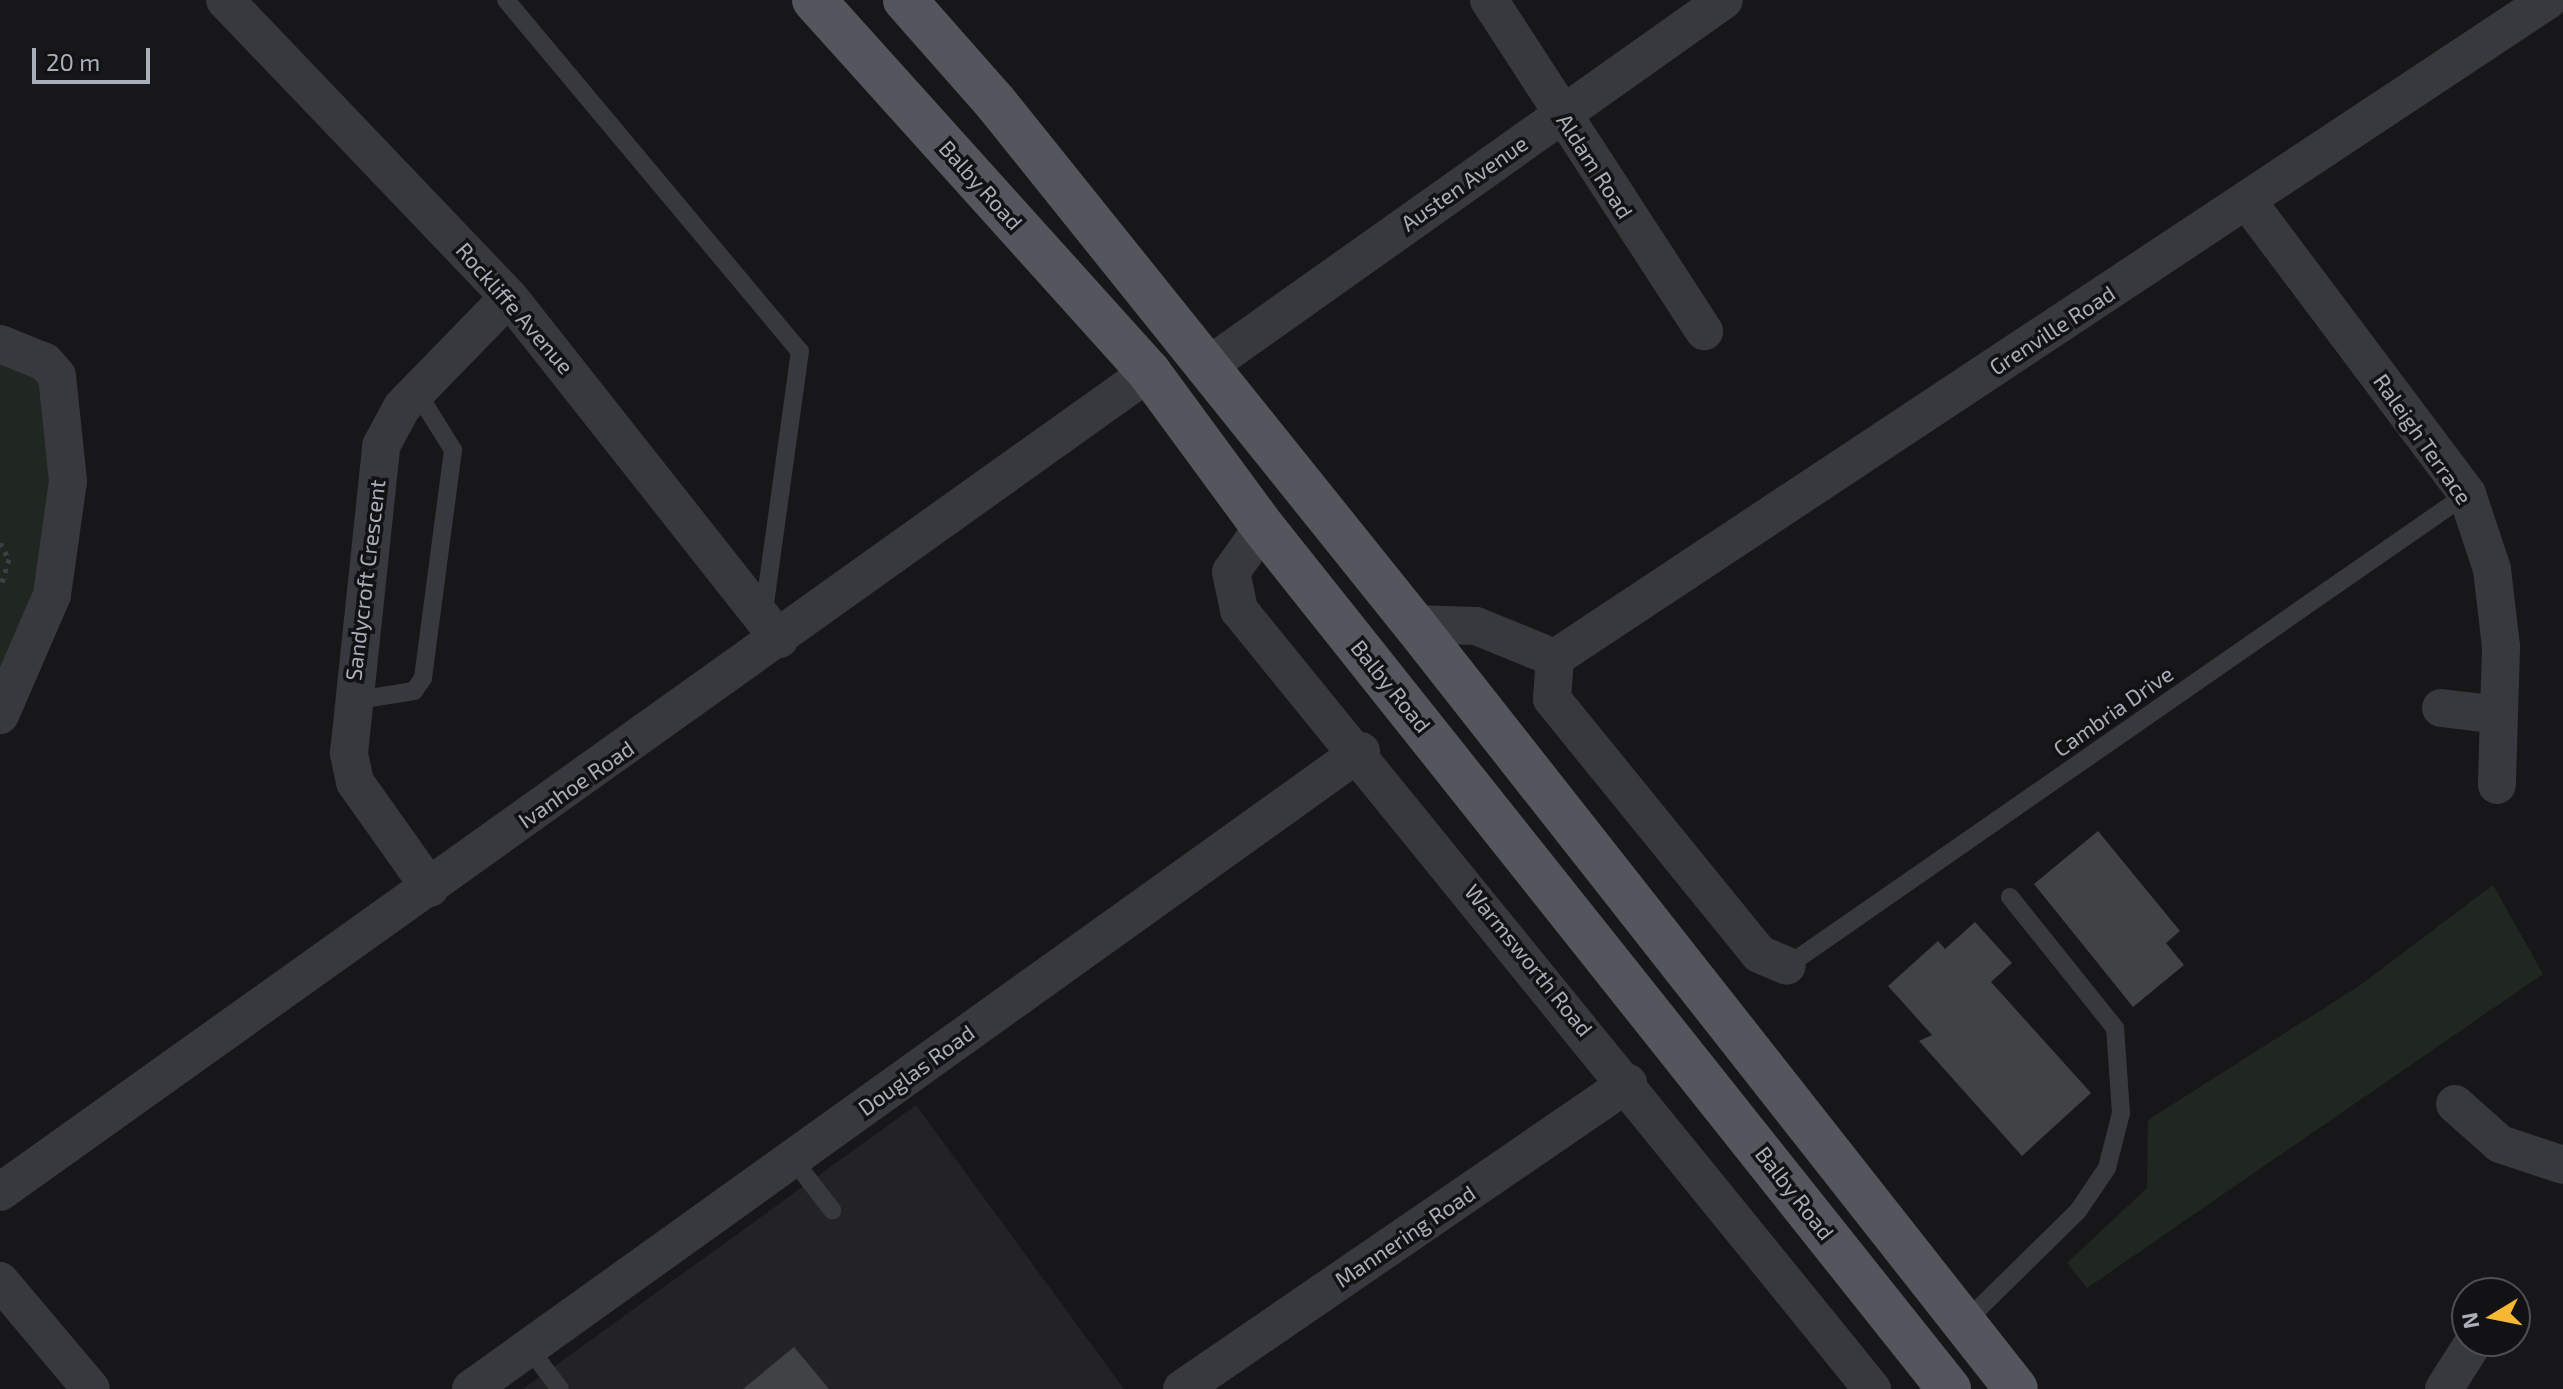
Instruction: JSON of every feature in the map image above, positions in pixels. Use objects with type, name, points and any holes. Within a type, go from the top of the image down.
[{"type":"main road","name":"Balby Road","points":[[814,0],[1149,372],[1263,527],[1949,1389]]},
{"type":"main road","points":[[905,0],[995,102],[1205,368],[1414,624],[2016,1389]]},
{"type":"street","name":"Rockliffe Avenue","points":[[225,0],[509,297],[771,628]]},
{"type":"street","name":"Aldam Road","points":[[1489,0],[1704,331]]},
{"type":"street","name":"Austen Avenue","points":[[1205,368],[1724,0]]},
{"type":"street","name":"Grenville Road","points":[[1555,658],[2248,202],[2548,0]]},
{"type":"street","name":"Raleigh Terrace","points":[[2248,202],[2467,494],[2492,569],[2501,647],[2497,785]]},
{"type":"street","name":"Sandycroft Crescent","points":[[430,888],[355,782],[351,701],[381,446],[417,392],[509,297]]},
{"type":"street","points":[[0,344],[45,362],[57,376],[68,481],[52,595],[0,715]]},
{"type":"street","name":"Ivanhoe Road","points":[[0,1192],[430,888],[771,628],[1149,372]]},
{"type":"street","name":"Warmsworth Road","points":[[1263,527],[1231,572],[1239,610],[1361,751],[1867,1387]]},
{"type":"street","points":[[1414,624],[1476,626],[1555,658],[1552,699],[1759,954],[1787,966]]},
{"type":"street","points":[[2441,708],[2499,715]]},
{"type":"street","name":"Douglas Road","points":[[471,1389],[1361,751]]},
{"type":"street","name":"Mannering Road","points":[[1182,1389],[1628,1083]]},
{"type":"street","points":[[2455,1104],[2500,1144],[2563,1165]]},
{"type":"street","points":[[0,1281],[91,1389]]},
{"type":"street","points":[[2444,1389],[2464,1357]]},
{"type":"lane","points":[[506,0],[800,351],[771,628]]},
{"type":"lane","points":[[351,701],[414,691],[423,678],[453,450],[417,392]]},
{"type":"lane","name":"Cambria Drive","points":[[1787,966],[2467,494]]},
{"type":"lane","points":[[1964,1323],[2078,1211],[2107,1168],[2121,1113],[2115,1028],[2010,897]]},
{"type":"lane","points":[[792,1158],[832,1210]]},
{"type":"lane","points":[[529,1348],[560,1389]]},
{"type":"path","points":[[0,543],[9,559],[0,588]]},
{"type":"shaded area","points":[[0,358],[44,382],[54,481],[50,547],[0,681]]},
{"type":"shaded area","points":[[2493,885],[2543,974],[2087,1288],[2067,1263],[2147,1188],[2148,1120],[2359,986]]},
{"type":"shaded area","points":[[916,1105],[1124,1389],[523,1389]]},
{"type":"building","points":[[2098,831],[2180,931],[2166,943],[2184,965],[2133,1007],[2034,884]]},
{"type":"building","points":[[1975,922],[2012,963],[1991,982],[2091,1093],[2022,1156],[1919,1041],[1932,1035],[1888,986],[1938,941],[1945,949]]},
{"type":"building","points":[[794,1347],[829,1389],[743,1389]]}]
